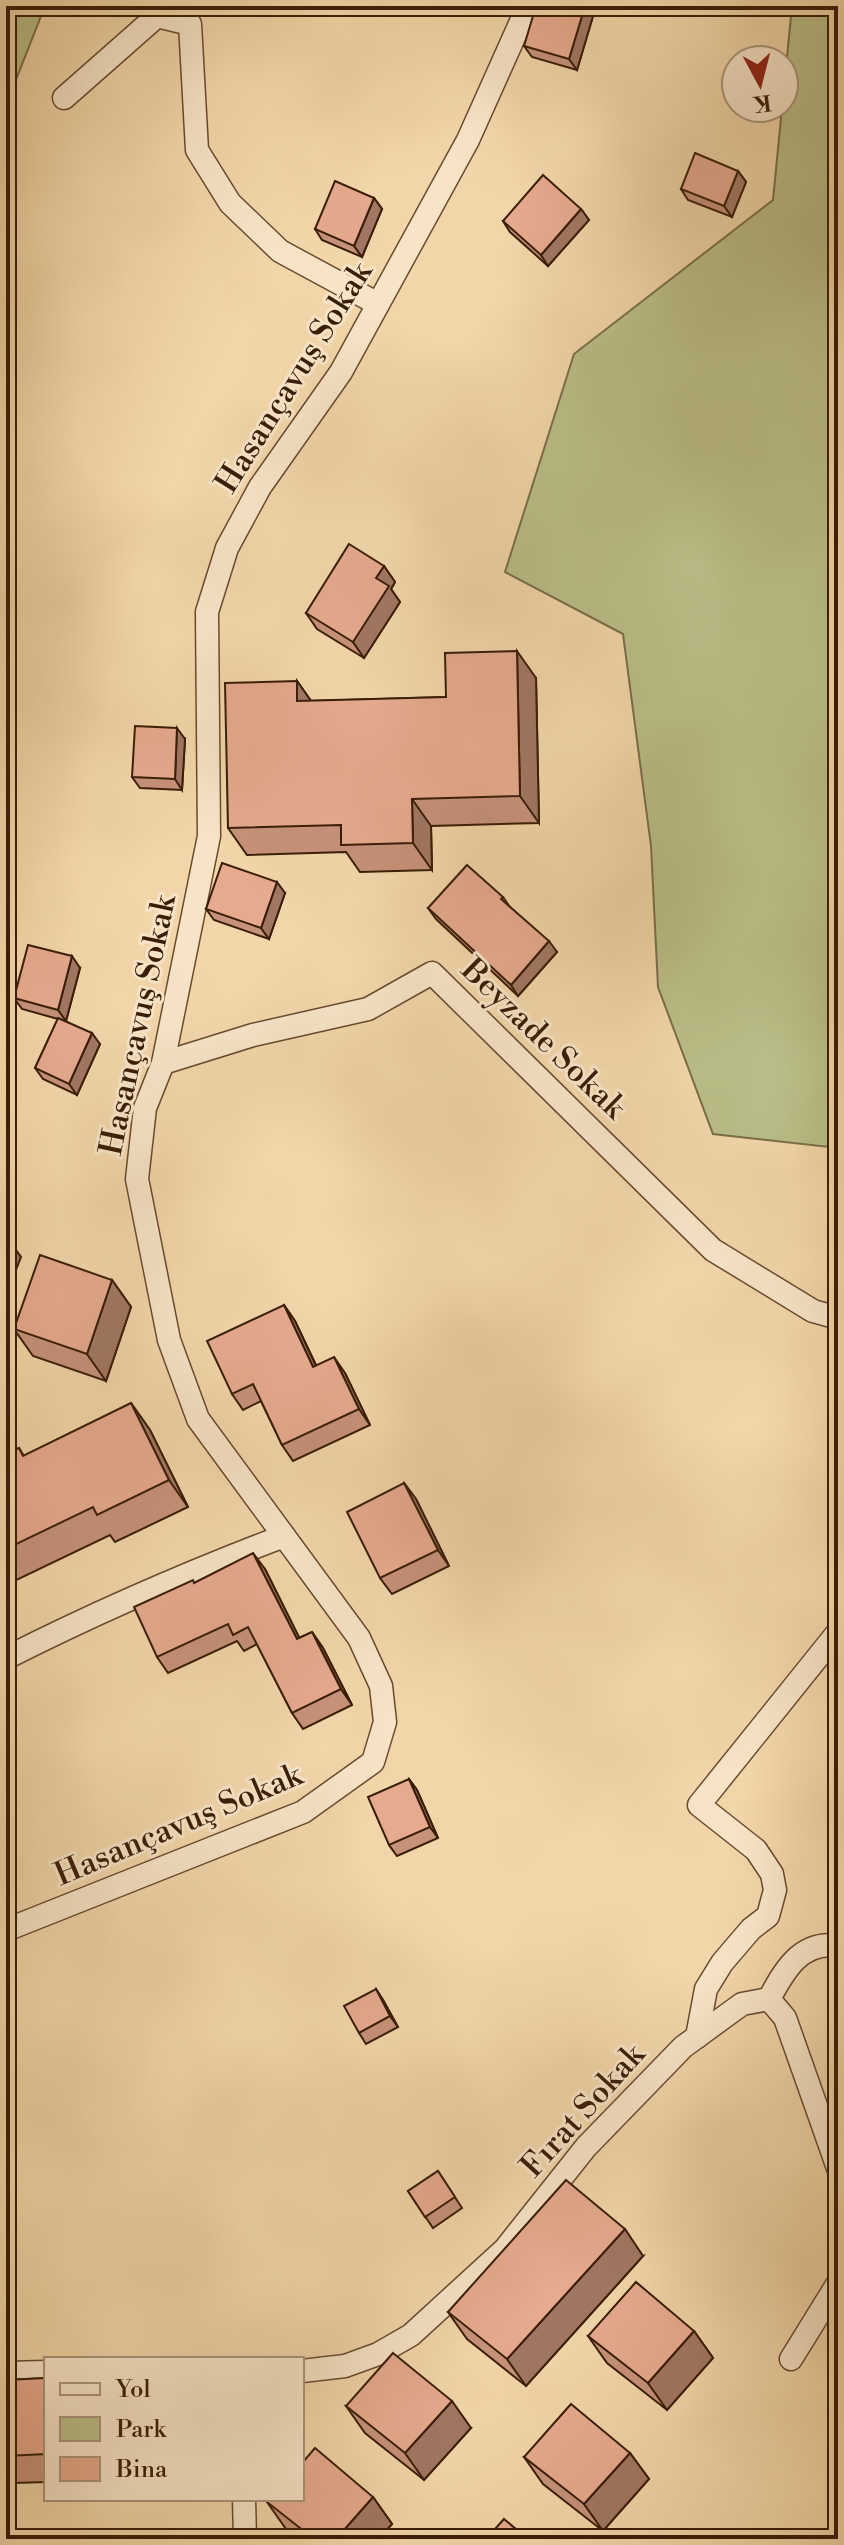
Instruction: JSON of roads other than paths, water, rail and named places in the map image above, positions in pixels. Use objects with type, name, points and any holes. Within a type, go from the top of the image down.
[{"type":"street","name":"Hasançavuş Sokak","points":[[6,1930],[303,1812],[373,1762],[385,1722],[381,1686],[359,1638],[198,1419],[169,1340],[137,1179],[145,1108],[163,1063],[209,836],[207,612],[227,548],[260,487],[341,372],[468,140],[528,6]]},
{"type":"street","points":[[64,98],[157,16],[190,24],[197,150],[230,203],[280,251],[378,304]]},
{"type":"street","name":"Beyzade Sokak","points":[[163,1063],[253,1035],[368,1009],[432,973],[713,1250],[813,1311],[838,1318]]},
{"type":"street","points":[[6,1658],[85,1618],[186,1573],[284,1536]]},
{"type":"street","points":[[697,2037],[706,1989],[722,1963],[751,1929],[768,1916],[775,1890],[772,1874],[756,1850],[699,1805],[838,1632]]},
{"type":"street","points":[[838,1946],[811,1948],[787,1966],[769,1999],[785,2018],[838,2168]]},
{"type":"street","name":"Fırat Sokak","points":[[304,2371],[345,2366],[378,2354],[411,2335],[505,2249],[586,2147],[683,2047],[742,2004],[769,1999]]},
{"type":"street","points":[[791,2359],[838,2283]]},
{"type":"street","points":[[6,2373],[44,2372]]},
{"type":"street","points":[[244,2501],[245,2539]]}]
